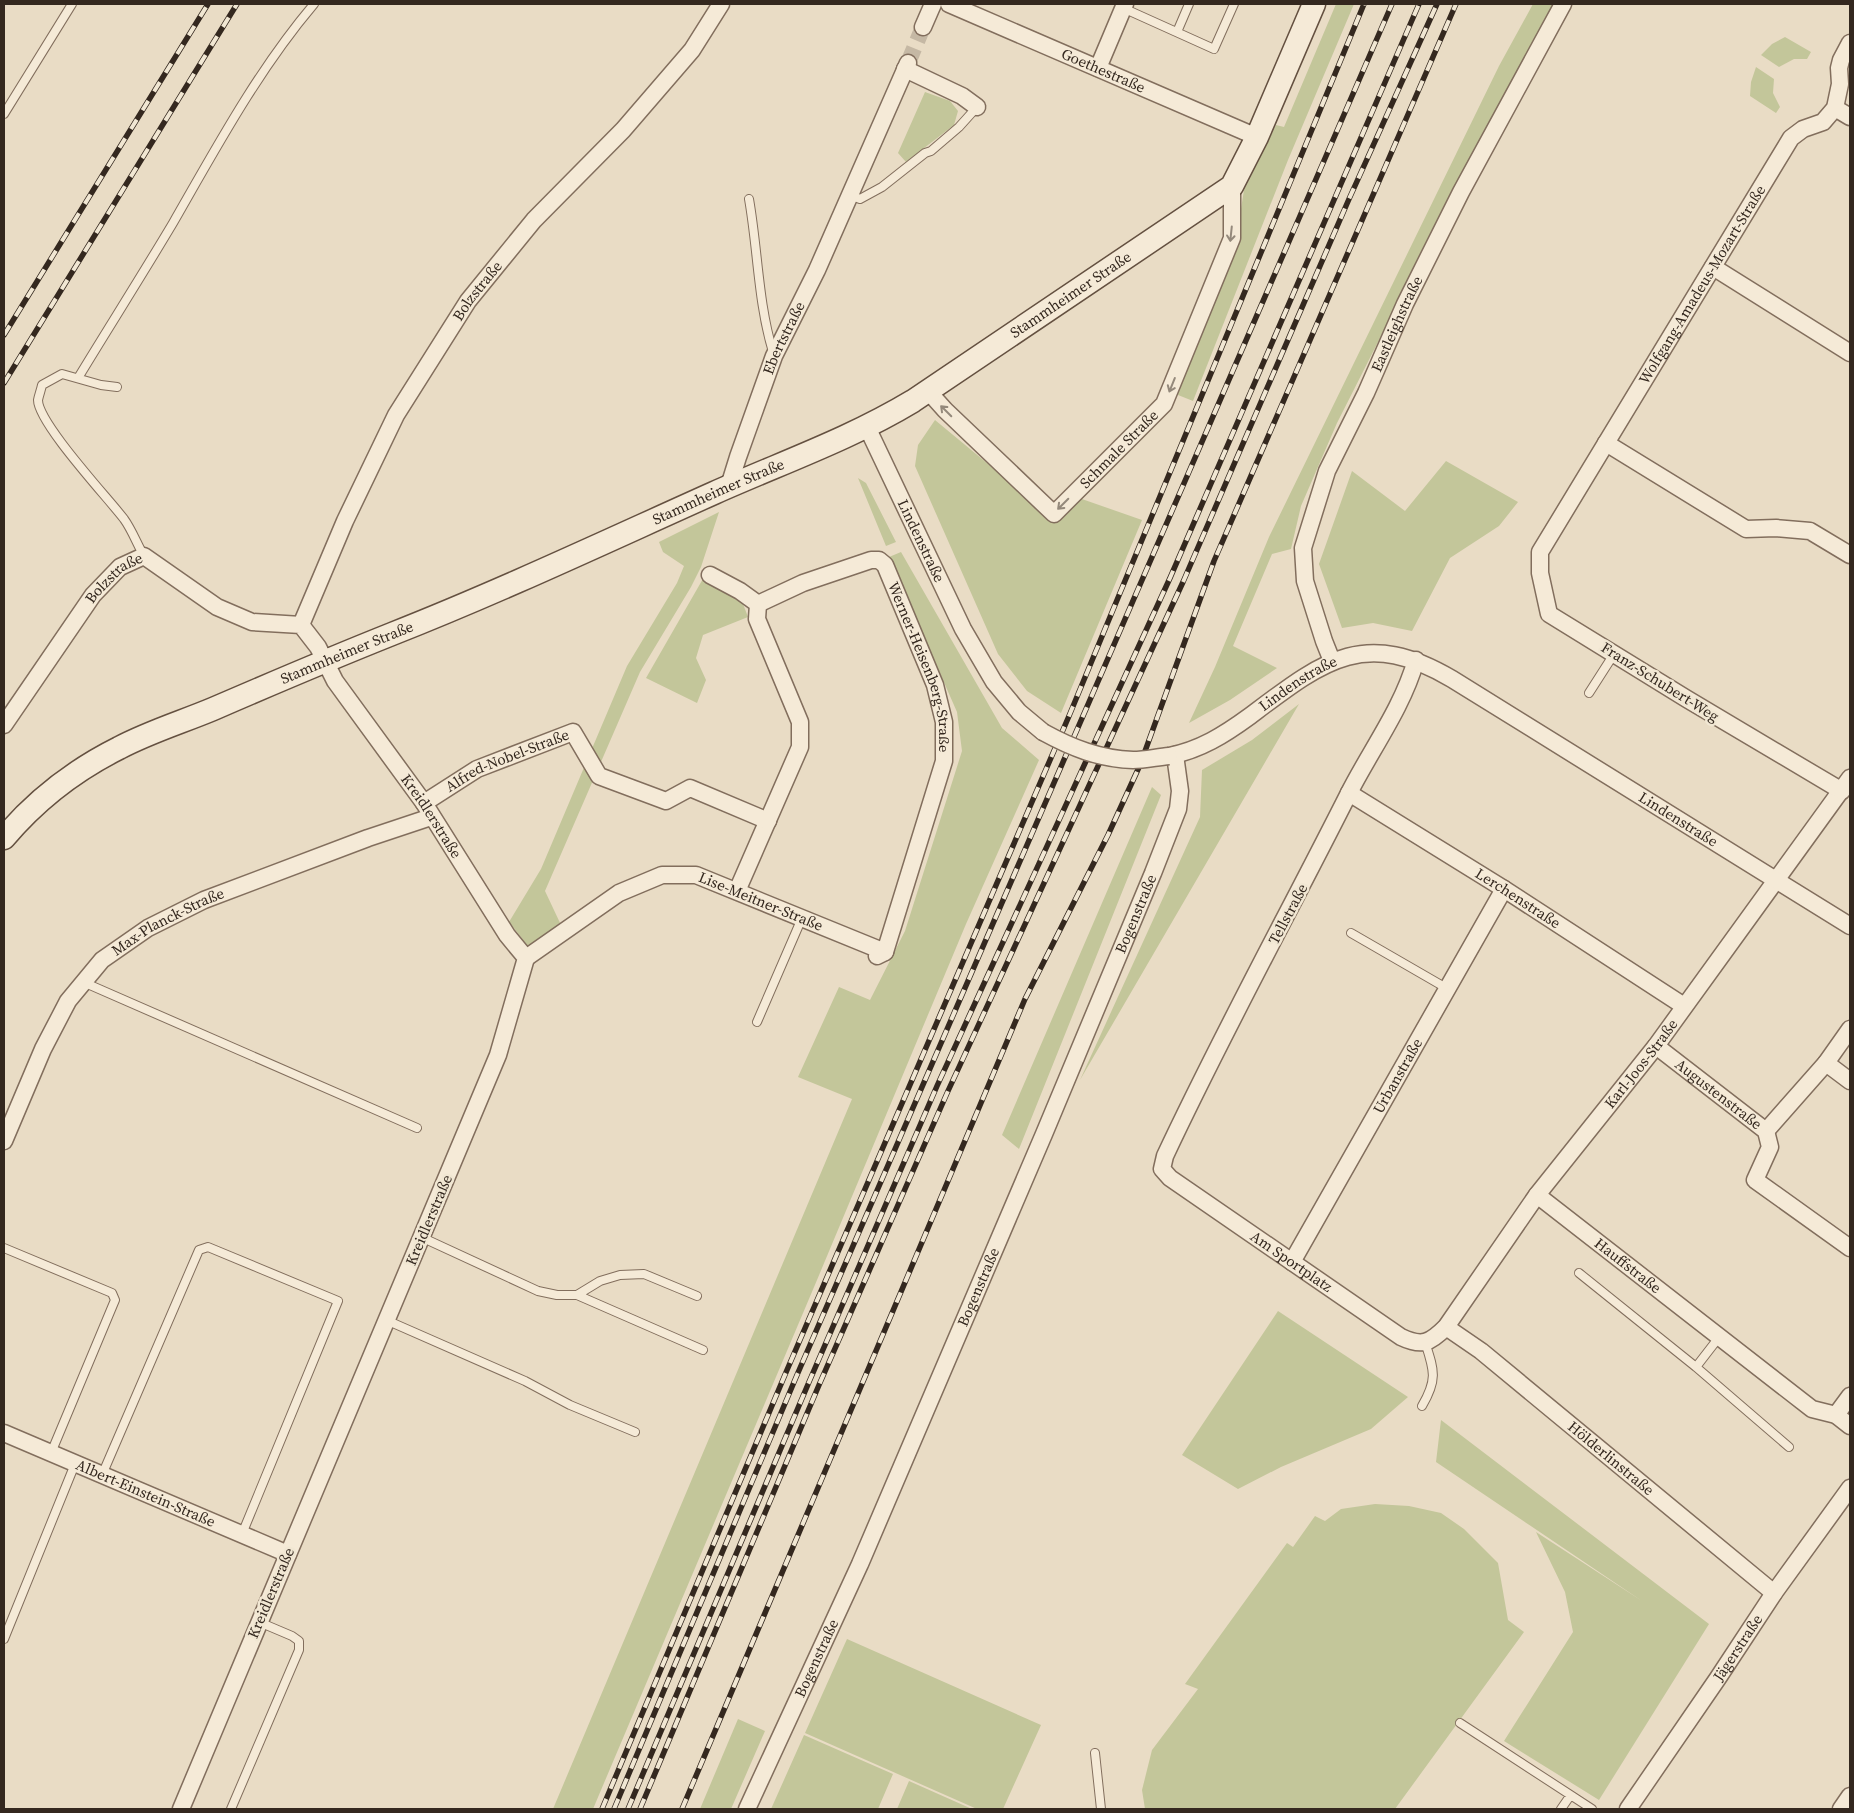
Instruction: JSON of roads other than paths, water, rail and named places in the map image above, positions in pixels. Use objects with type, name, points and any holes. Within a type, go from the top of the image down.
[{"type":"main road","name":"Stammheimer Straße","points":[[4,838],[47,794],[81,770],[121,747],[325,661],[470,604],[729,486],[867,427],[928,391],[1232,186],[1257,137],[1314,4]]},
{"type":"street","name":"Bolzstraße","points":[[4,725],[93,595],[120,567],[144,556],[217,607],[252,622],[301,625],[345,521],[396,415],[465,305],[534,220],[623,130],[692,50],[721,4]]},
{"type":"street","points":[[923,27],[933,4]]},
{"type":"street","name":"Goethestraße","points":[[949,4],[1257,137]]},
{"type":"street","name":"Eastleighstraße","points":[[1332,661],[1305,581],[1303,548],[1327,471],[1461,192],[1563,4]]},
{"type":"street","points":[[1098,68],[1124,6]]},
{"type":"street","points":[[1850,43],[1839,68],[1840,84],[1835,108],[1850,117]]},
{"type":"street","name":"Ebertstraße","points":[[729,486],[774,356],[817,270],[906,66],[962,96],[977,107]]},
{"type":"street","name":"Wolfgang-Amadeus-Mozart-Straße","points":[[1549,536],[1791,138],[1802,129],[1823,122],[1835,108]]},
{"type":"street","name":"Schmale Straße","points":[[928,391],[945,410],[1054,514],[1164,404],[1232,238],[1232,186]]},
{"type":"street","points":[[1713,267],[1850,353]]},
{"type":"street","name":"Lindenstraße","points":[[867,427],[963,629],[994,682],[1019,712],[1043,732],[1070,747],[1096,755],[1134,760],[1190,751],[1209,743],[1229,731],[1292,684],[1332,661],[1360,654],[1375,653],[1416,660],[1452,679],[1850,926]]},
{"type":"street","points":[[1606,443],[1746,529],[1776,528],[1810,531],[1850,555]]},
{"type":"street","name":"Franz-Schubert-Weg","points":[[1549,536],[1540,552],[1540,573],[1549,614],[1614,654],[1846,784]]},
{"type":"street","name":"Werner-Heisenberg-Straße","points":[[758,604],[803,583],[871,560],[879,560],[885,565],[935,685],[944,722],[944,761],[881,954]]},
{"type":"street","points":[[710,575],[740,591],[758,604],[757,619],[800,722],[800,747],[737,891]]},
{"type":"street","points":[[301,625],[318,647],[325,661]]},
{"type":"street","name":"Tellstraße","points":[[1162,1169],[1165,1156],[1207,1066],[1314,865],[1349,793],[1409,684],[1416,660]]},
{"type":"street","name":"Kreidlerstraße","points":[[181,1809],[498,1055],[526,958],[507,935],[427,810],[335,681],[325,661]]},
{"type":"street","name":"Alfred-Nobel-Straße","points":[[427,810],[477,770],[573,732],[599,776],[666,801],[690,788],[768,821]]},
{"type":"street","name":"Bogenstraße","points":[[747,1809],[860,1564],[1044,1134],[1178,809],[1180,791],[1172,755]]},
{"type":"street","name":"Karl-Joos-Straße","points":[[1425,1342],[1434,1339],[1446,1327],[1537,1195],[1656,1046],[1846,784]]},
{"type":"street","name":"Lerchenstraße","points":[[1349,793],[1504,889],[1684,1006]]},
{"type":"street","name":"Max-Planck-Straße","points":[[4,1142],[43,1049],[68,1001],[102,960],[148,928],[204,900],[368,838],[427,810]]},
{"type":"street","name":"Lise-Meitner-Straße","points":[[526,958],[619,892],[662,875],[696,875],[802,918],[881,954]]},
{"type":"street","name":"Urbanstraße","points":[[1292,1262],[1504,889]]},
{"type":"street","points":[[1766,1131],[1826,1063],[1850,1029]]},
{"type":"street","name":"Augustenstraße","points":[[1656,1046],[1766,1131],[1770,1147],[1755,1180],[1850,1248]]},
{"type":"street","points":[[1826,1063],[1850,1081]]},
{"type":"street","name":"Am Sportplatz","points":[[1162,1169],[1170,1178],[1401,1337],[1414,1343],[1425,1342]]},
{"type":"street","name":"Hauffstraße","points":[[1537,1195],[1812,1409],[1836,1416],[1850,1426]]},
{"type":"street","name":"Hölderlinstraße","points":[[1446,1327],[1481,1351],[1774,1593]]},
{"type":"street","points":[[1836,1416],[1850,1396]]},
{"type":"street","name":"Albert-Einstein-Straße","points":[[4,1434],[288,1554]]},
{"type":"street","name":"Jägerstraße","points":[[1628,1809],[1774,1593],[1850,1488]]},
{"type":"street","points":[[1841,1809],[1850,1796]]},
{"type":"lane","points":[[4,114],[72,4]]},
{"type":"lane","points":[[78,378],[233,119],[299,21],[314,4]]},
{"type":"lane","points":[[1177,32],[1189,4]]},
{"type":"lane","points":[[1124,6],[1214,49],[1234,4]]},
{"type":"lane","name":"Ebertstraße","points":[[850,195],[860,199],[882,187],[960,127],[977,107]]},
{"type":"lane","points":[[748,199],[766,328],[774,356]]},
{"type":"lane","points":[[117,387],[62,374],[42,385],[38,401],[44,416],[61,442],[104,498],[124,520],[144,556]]},
{"type":"lane","points":[[1589,693],[1614,654]]},
{"type":"lane","points":[[758,1022],[802,918]]},
{"type":"lane","points":[[1351,932],[1448,989]]},
{"type":"lane","points":[[83,982],[416,1128]]},
{"type":"lane","points":[[421,1237],[538,1291],[557,1295],[577,1294],[600,1281],[620,1275],[644,1274],[697,1296]]},
{"type":"lane","points":[[102,1475],[199,1250],[208,1246],[338,1301],[242,1534]]},
{"type":"lane","points":[[4,1248],[112,1293],[115,1300],[51,1453]]},
{"type":"lane","points":[[1580,1273],[1696,1367],[1790,1447]]},
{"type":"lane","points":[[577,1294],[703,1350]]},
{"type":"lane","points":[[386,1320],[525,1381],[570,1405],[635,1432]]},
{"type":"lane","points":[[1696,1367],[1720,1336]]},
{"type":"lane","points":[[1422,1406],[1430,1393],[1434,1371],[1425,1342]]},
{"type":"lane","points":[[4,1639],[75,1464]]},
{"type":"lane","points":[[231,1809],[299,1650],[299,1641],[292,1636],[259,1622]]},
{"type":"lane","points":[[1460,1723],[1592,1809]]},
{"type":"lane","points":[[1095,1753],[1101,1809]]},
{"type":"lane","points":[[1560,1809],[1570,1796]]},
{"type":"tunnel","points":[[908,63],[923,27]]},
{"type":"railway","points":[[4,335],[208,4]]},
{"type":"railway","points":[[4,383],[237,4]]},
{"type":"railway","points":[[602,1809],[787,1370],[1069,716],[1364,4]]},
{"type":"railway","points":[[614,1809],[797,1375],[1392,4]]},
{"type":"railway","points":[[628,1809],[937,1086],[1170,578],[1419,4]]},
{"type":"railway","points":[[640,1809],[819,1385],[948,1091],[1183,582],[1349,199],[1437,4]]},
{"type":"railway","points":[[682,1809],[1025,999],[1108,835],[1140,765],[1214,561],[1456,4]]}]
